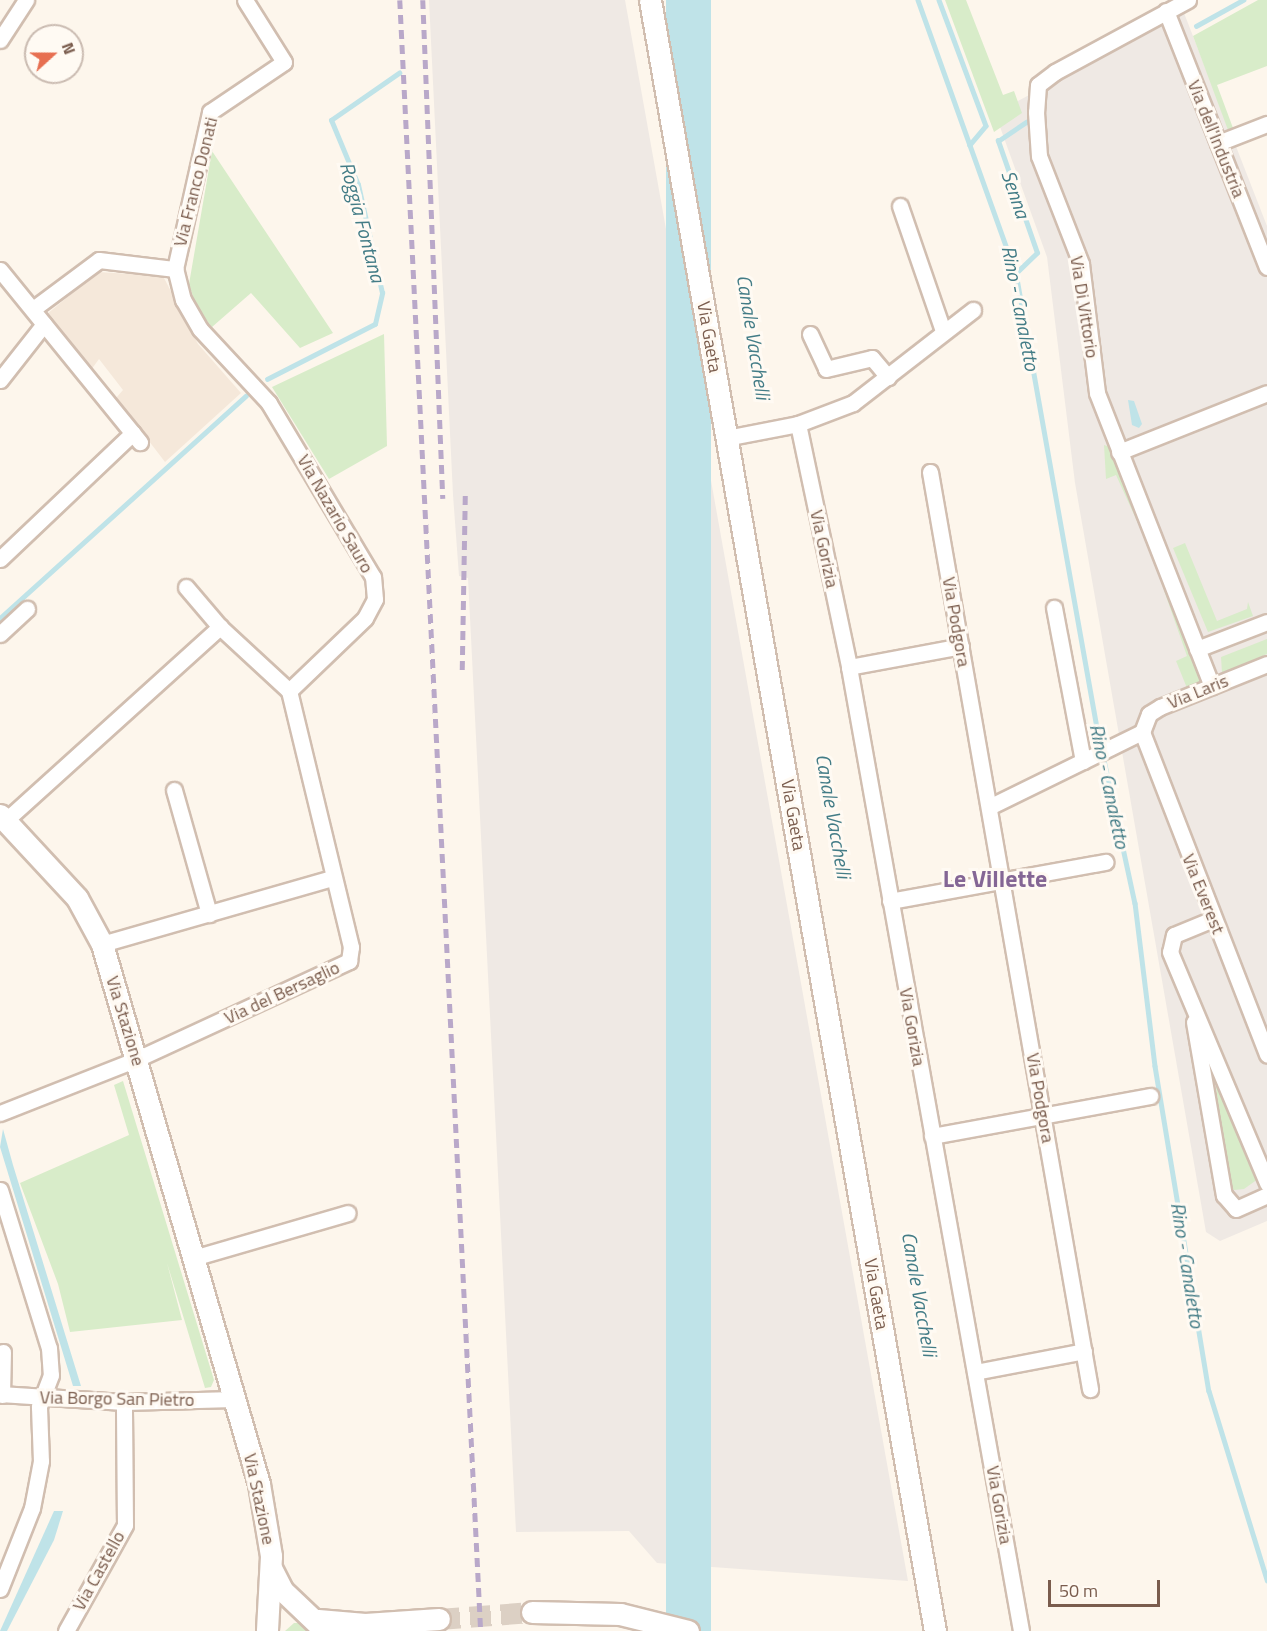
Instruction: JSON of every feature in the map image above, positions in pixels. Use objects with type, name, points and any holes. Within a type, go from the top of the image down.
[{"type":"main road","name":"Via Gaeta","points":[[650,0],[736,435],[935,1631]]},
{"type":"main road","name":"Via Stazione","points":[[3,818],[77,898],[102,944],[137,1059],[266,1515],[271,1568],[267,1631]]},
{"type":"main road","name":"Via Stazione","points":[[271,1568],[282,1590],[319,1622]]},
{"type":"main road","points":[[532,1612],[621,1614],[688,1631]]},
{"type":"main road","points":[[274,1631],[289,1615],[360,1628],[439,1619]]},
{"type":"street","points":[[0,40],[26,0]]},
{"type":"street","name":"Via Franco Donati","points":[[245,0],[284,63],[210,112],[175,269],[183,300],[200,328],[264,398]]},
{"type":"street","name":"Via Di Vittorio","points":[[1188,0],[1055,72],[1036,95],[1039,156],[1081,264],[1097,393],[1212,686]]},
{"type":"street","name":"Via dell'Industria","points":[[1166,11],[1267,267]]},
{"type":"street","points":[[1218,143],[1267,124]]},
{"type":"street","points":[[900,206],[943,331]]},
{"type":"street","name":"Via Franco Donati","points":[[33,309],[99,260],[175,269]]},
{"type":"street","points":[[0,270],[136,438],[0,559]]},
{"type":"street","points":[[736,435],[793,425],[853,403],[973,310]]},
{"type":"street","points":[[0,380],[44,324]]},
{"type":"street","points":[[810,334],[826,369],[872,358],[888,377]]},
{"type":"street","points":[[1119,452],[1267,393]]},
{"type":"street","name":"Via Nazario Sauro","points":[[264,398],[369,567],[375,588],[365,618],[290,691]]},
{"type":"street","name":"Via Gorizia","points":[[793,425],[849,667],[1021,1631]]},
{"type":"street","name":"Via Podgora","points":[[930,472],[1090,1389]]},
{"type":"street","points":[[102,944],[332,878],[290,691],[220,627],[186,587]]},
{"type":"street","points":[[1054,608],[1083,761]]},
{"type":"street","points":[[0,634],[27,609]]},
{"type":"street","points":[[1197,649],[1267,622]]},
{"type":"street","points":[[3,818],[220,627]]},
{"type":"street","points":[[849,667],[961,646]]},
{"type":"street","name":"Via Laris","points":[[1142,732],[1149,714],[1267,664]]},
{"type":"street","points":[[989,807],[1142,732]]},
{"type":"street","name":"Via Everest","points":[[1142,732],[1267,1055]]},
{"type":"street","points":[[174,790],[209,914]]},
{"type":"street","points":[[890,901],[1105,862]]},
{"type":"street","name":"Via del Bersaglio","points":[[137,1059],[349,961],[351,947],[332,878]]},
{"type":"street","points":[[1213,919],[1170,942],[1190,1001],[1220,1063],[1267,1183]]},
{"type":"street","points":[[1190,1001],[1228,1206],[1236,1209],[1267,1195]]},
{"type":"street","points":[[0,1113],[137,1059]]},
{"type":"street","points":[[1202,1067],[1220,1063]]},
{"type":"street","points":[[932,1136],[1150,1096]]},
{"type":"street","points":[[0,1190],[49,1348],[51,1375],[41,1398],[41,1461],[33,1508],[0,1589]]},
{"type":"street","points":[[193,1258],[348,1214]]},
{"type":"street","points":[[975,1372],[1084,1350]]},
{"type":"street","points":[[1,1395],[3,1352]]},
{"type":"street","name":"Via Borgo San Pietro","points":[[1,1395],[124,1402],[234,1399]]},
{"type":"street","name":"Via Castello","points":[[66,1631],[125,1525],[124,1402]]},
{"type":"shaded area","points":[[429,0],[625,0],[908,1581],[657,1563],[629,1531],[516,1532],[468,578],[459,576],[453,495]]},
{"type":"shaded area","points":[[1184,13],[1267,226],[1267,1221],[1220,1241],[1206,1232],[1075,483],[1047,257],[995,113]]},
{"type":"shaded area","points":[[98,272],[163,276],[198,344],[241,393],[165,462],[116,398],[123,390],[99,359],[91,370],[47,314]]},
{"type":"green space","points":[[945,0],[966,0],[1003,95],[1014,91],[1022,113],[994,132]]},
{"type":"green space","points":[[1258,0],[1267,0],[1267,66],[1217,85],[1233,128],[1228,130],[1193,36]]},
{"type":"green space","points":[[212,151],[333,333],[300,348],[251,293],[212,327],[197,310],[189,284]]},
{"type":"green space","points":[[384,334],[387,446],[329,479],[272,387]]},
{"type":"green space","points":[[1104,445],[1110,447],[1146,541],[1116,475],[1106,479]]},
{"type":"green space","points":[[1185,543],[1217,621],[1247,609],[1248,602],[1253,616],[1208,632],[1173,548]]},
{"type":"green space","points":[[1148,545],[1202,682],[1187,688],[1176,661],[1187,656]]},
{"type":"green space","points":[[1267,639],[1267,654],[1222,673],[1221,657]]},
{"type":"green space","points":[[1214,1073],[1258,1179],[1244,1189],[1234,1190],[1229,1184]]},
{"type":"green space","points":[[123,1081],[214,1380],[211,1387],[205,1388],[167,1263],[182,1320],[70,1332],[58,1284],[20,1183],[129,1135],[114,1085]]},
{"type":"green space","points":[[294,1623],[300,1623],[311,1631],[285,1631]]},
{"type":"water","points":[[666,0],[711,0],[711,1631],[666,1631]]},
{"type":"water","points":[[1128,400],[1134,401],[1142,424],[1139,428],[1132,425]]},
{"type":"water","points":[[3,1129],[81,1386],[73,1386],[0,1147]]},
{"type":"water","points":[[54,1511],[63,1511],[54,1540],[7,1631],[0,1631]]},
{"type":"waterway","name":"Rino - Canaletto","points":[[918,0],[1016,273],[1099,737],[1135,903],[1155,1066],[1209,1391],[1267,1580]]},
{"type":"waterway","points":[[939,0],[986,126],[970,145]]},
{"type":"waterway","name":"Senna","points":[[1196,26],[1243,0]]},
{"type":"waterway","name":"Roggia Fontana","points":[[267,379],[375,324],[382,293],[358,185],[331,120],[399,73]]},
{"type":"waterway","name":"Senna","points":[[1016,273],[1037,253],[998,141],[1026,122]]},
{"type":"waterway","name":"Roggia Fontana","points":[[0,618],[246,396]]},
{"type":"tunnel","points":[[439,1619],[532,1612]]},
{"type":"railway","points":[[400,0],[481,1631]]},
{"type":"railway","points":[[423,0],[443,499]]},
{"type":"railway","points":[[462,670],[465,495]]},
{"type":"district","name":"Le Villette","points":[[995,879]]},
{"type":"water label","name":"Canale Vacchelli","points":[[754,337]]},
{"type":"water label","name":"Canale Vacchelli","points":[[834,816]]},
{"type":"water label","name":"Canale Vacchelli","points":[[920,1294]]}]
